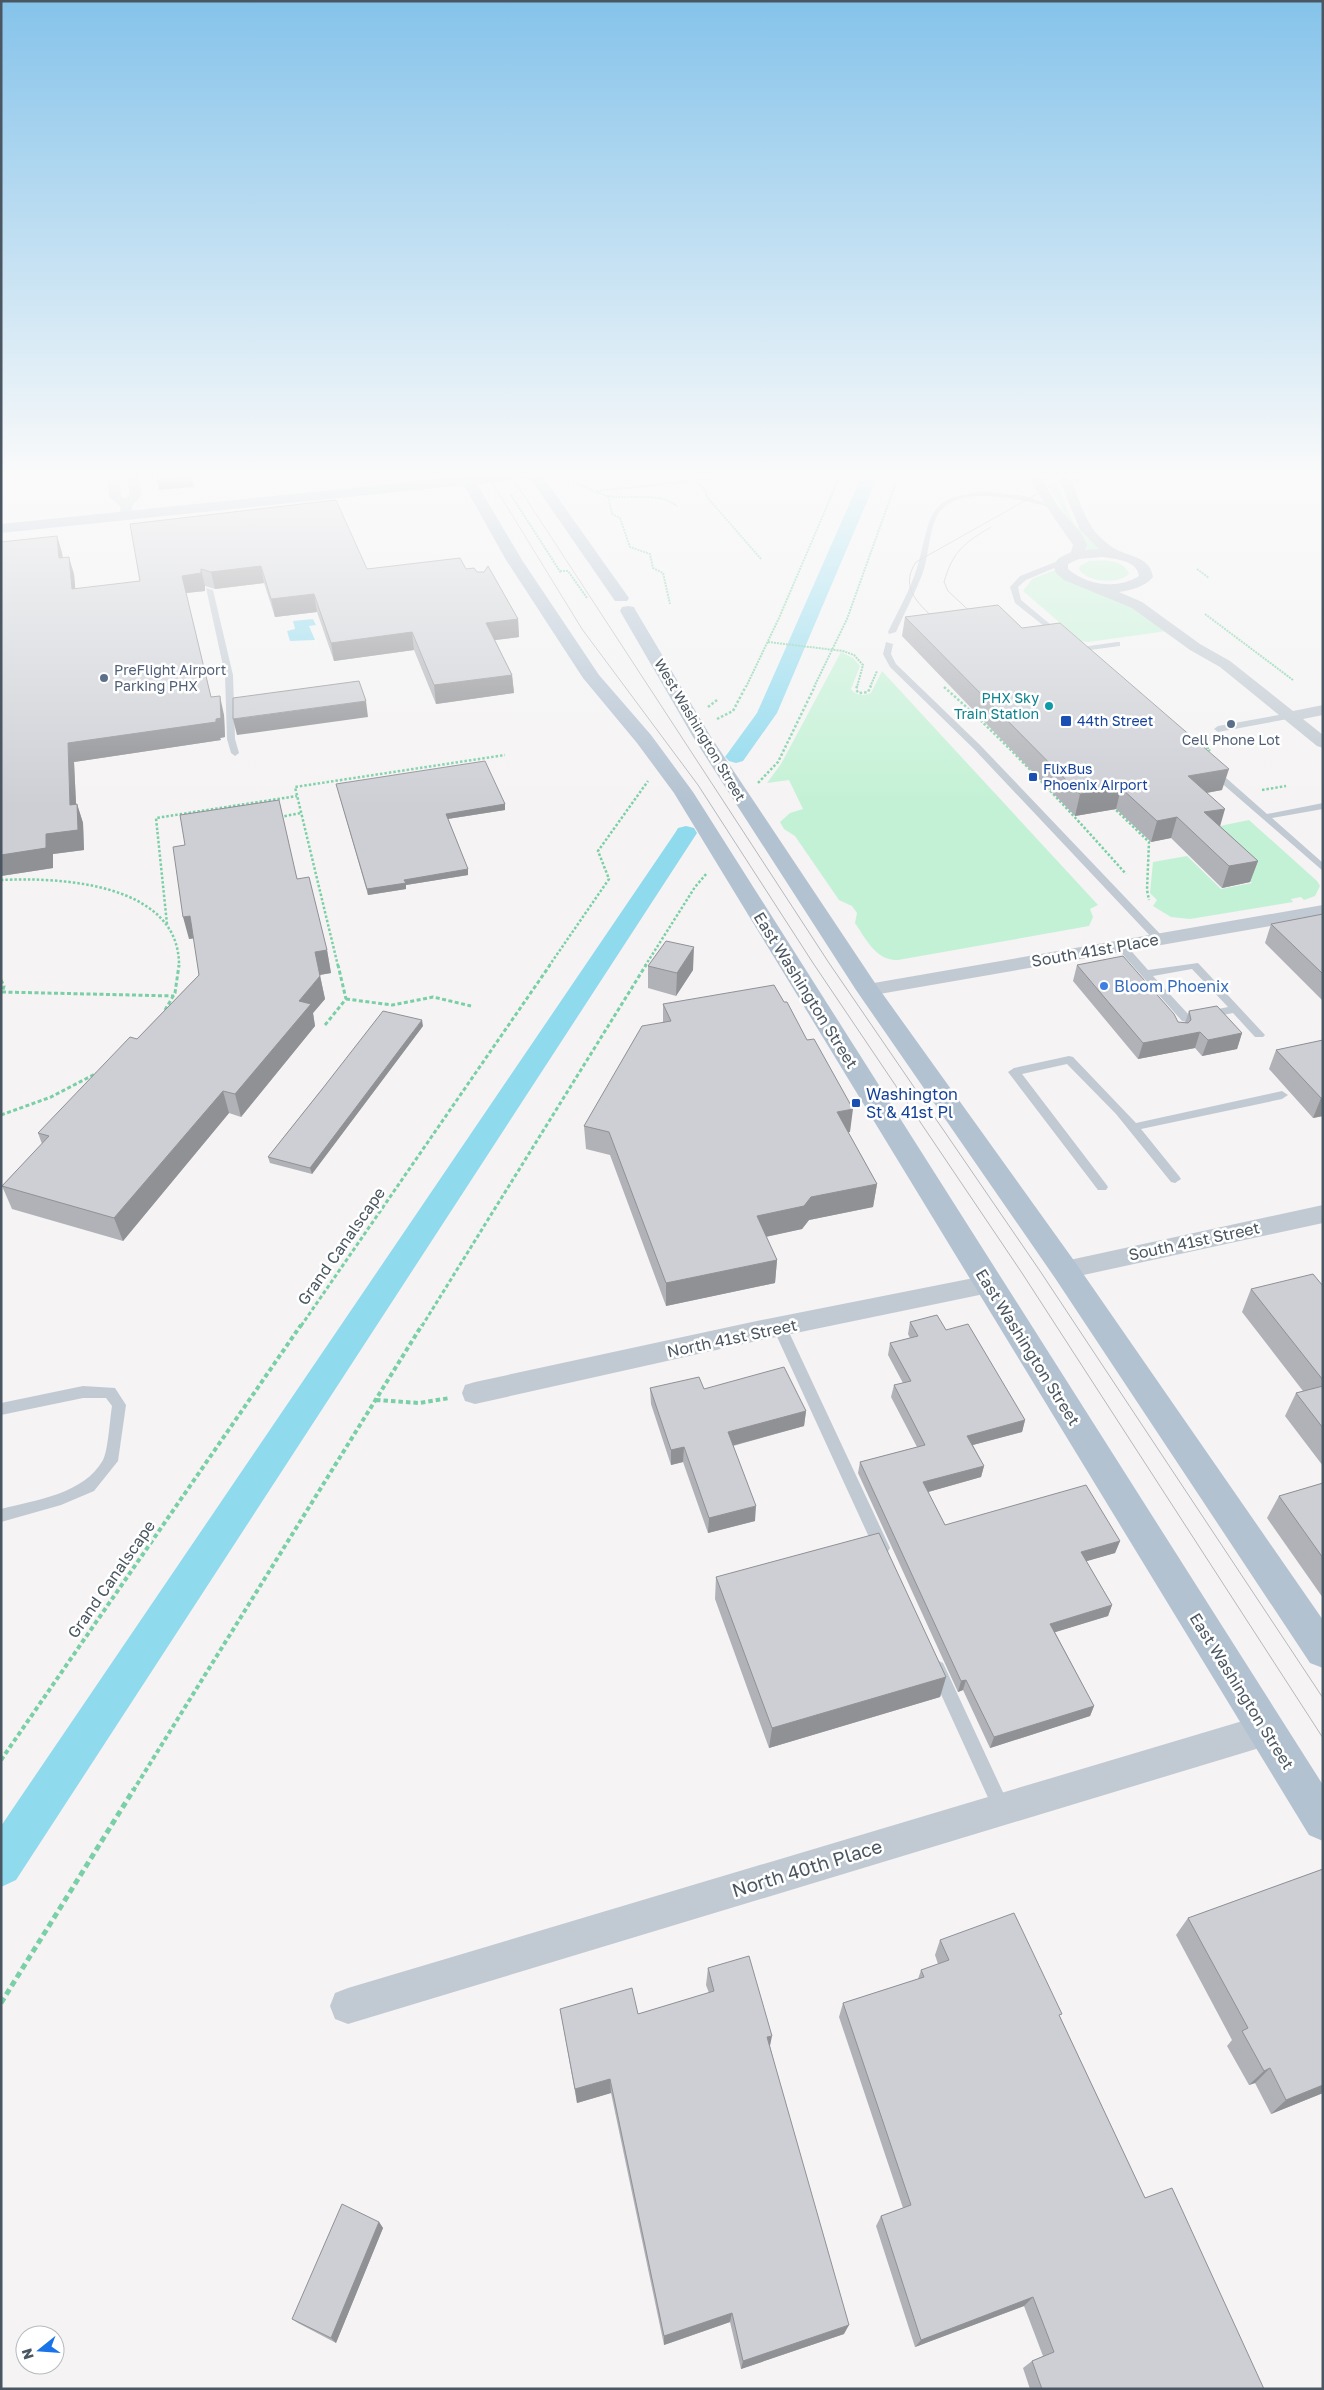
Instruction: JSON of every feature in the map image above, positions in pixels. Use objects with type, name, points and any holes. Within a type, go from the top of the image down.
[{"type":"main road","points":[[529,583],[592,678],[644,739],[674,779],[722,865]]},
{"type":"main road","name":"West Washington Street","points":[[609,583],[705,728],[751,815],[868,990]]},
{"type":"main road","name":"East Washington Street","points":[[722,865],[989,1284],[1323,1821]]},
{"type":"main road","points":[[868,990],[1065,1270],[1323,1652]]},
{"type":"street","points":[[1084,583],[1143,608],[1194,647],[1226,664],[1323,743]]},
{"type":"street","points":[[1093,586],[1120,587],[1139,583]]},
{"type":"street","points":[[1141,583],[1141,587],[1147,596],[1214,646],[1226,664]]},
{"type":"street","points":[[1290,716],[1323,710]]},
{"type":"street","name":"South 41st Place","points":[[868,990],[1159,939],[1320,914]]},
{"type":"street","name":"South 41st Street","points":[[1065,1270],[1323,1214]]},
{"type":"street","name":"North 41st Street","points":[[475,1393],[752,1332],[780,1328],[989,1284]]},
{"type":"street","name":"North 40th Place","points":[[348,2006],[1266,1730]]},
{"type":"lane","points":[[892,632],[915,583]]},
{"type":"lane","points":[[1016,583],[1014,591],[1018,601],[1086,660]]},
{"type":"lane","points":[[209,590],[229,675],[231,739],[235,753]]},
{"type":"lane","points":[[889,644],[887,654],[893,665],[983,754],[1159,939]]},
{"type":"lane","points":[[1075,650],[1117,644]]},
{"type":"lane","points":[[1218,729],[1290,716]]},
{"type":"lane","points":[[1206,765],[1323,868]]},
{"type":"lane","points":[[1265,817],[1323,806]]},
{"type":"lane","points":[[1121,946],[1186,1019]]},
{"type":"lane","points":[[1146,974],[1194,965],[1259,1035]]},
{"type":"lane","points":[[1173,1021],[1236,1009]]},
{"type":"lane","points":[[1102,1187],[1014,1072],[1069,1060],[1134,1127],[1175,1179]]},
{"type":"lane","points":[[1134,1127],[1282,1095]]},
{"type":"lane","points":[[780,1328],[887,1559]]},
{"type":"lane","points":[[1,1409],[83,1392],[110,1392],[119,1405],[111,1461],[89,1487],[61,1499],[1,1516]]},
{"type":"lane","points":[[932,1657],[1003,1809]]},
{"type":"path","points":[[576,583],[587,598]]},
{"type":"path","points":[[664,583],[670,604]]},
{"type":"path","points":[[705,728],[733,711],[768,642],[794,583]]},
{"type":"path","points":[[756,785],[778,762],[847,619],[860,583]]},
{"type":"path","points":[[1205,614],[1293,680]]},
{"type":"path","points":[[768,642],[848,652],[862,662],[868,662]]},
{"type":"path","points":[[862,662],[863,670],[856,690],[859,693],[868,692],[875,673],[883,669]]},
{"type":"path","points":[[346,999],[295,787],[506,755]]},
{"type":"path","name":"Grand Canalscape","points":[[1,1760],[610,879],[598,851],[653,776]]},
{"type":"path","points":[[1254,792],[1286,786]]},
{"type":"path","points":[[163,1012],[175,996],[179,976],[178,949],[167,926],[156,818],[297,796]]},
{"type":"path","points":[[1109,803],[1149,842],[1147,890],[1149,901]]},
{"type":"path","points":[[273,818],[302,814]]},
{"type":"path","points":[[1123,817],[1132,815]]},
{"type":"path","points":[[1,2003],[694,887],[722,865]]},
{"type":"path","points":[[1,880],[54,879],[95,885],[118,891],[146,906],[167,926]]},
{"type":"path","points":[[1,980],[4,986],[2,992],[175,996]]},
{"type":"path","points":[[346,999],[392,1005],[433,997],[471,1006]]},
{"type":"path","points":[[324,1025],[346,999]]},
{"type":"path","points":[[1,1115],[21,1110],[71,1089],[105,1068]]},
{"type":"path","points":[[376,1400],[419,1404],[475,1393]]},
{"type":"green space","points":[[1029,583],[1082,583],[1137,608],[1167,631],[1088,642],[1081,641],[1023,591]]},
{"type":"green space","points":[[841,652],[853,658],[860,666],[851,689],[855,693],[866,695],[871,693],[882,671],[1098,905],[1090,909],[1093,917],[1089,926],[898,960],[884,957],[872,948],[855,923],[857,913],[852,906],[839,900],[795,836],[784,829],[780,822],[790,813],[803,809],[789,780],[767,783],[781,764]]},
{"type":"green space","points":[[1249,820],[1317,881],[1320,886],[1315,896],[1304,900],[1301,897],[1291,899],[1293,902],[1190,919],[1171,917],[1153,906],[1157,900],[1150,893],[1153,862],[1187,856],[1221,889],[1252,883],[1200,834],[1215,827]]},
{"type":"water","points":[[313,619],[316,625],[309,626],[315,640],[290,641],[287,631],[295,629],[293,621]]},
{"type":"building","points":[[1,583],[71,583],[72,589],[127,583],[184,583],[211,697],[220,696],[221,718],[216,719],[216,722],[68,743],[70,805],[77,804],[78,830],[46,834],[46,848],[1,855]]},
{"type":"building","points":[[266,583],[497,583],[518,619],[486,623],[512,675],[434,685],[412,632],[331,643],[314,594],[271,599]]},
{"type":"building","name":"PHX Sky Train Station","points":[[998,605],[1022,628],[1060,623],[1229,769],[1188,776],[1225,809],[1204,812],[1258,861],[1229,866],[1177,817],[1157,821],[1121,788],[1080,794],[905,617]]},
{"type":"building","points":[[359,681],[366,701],[233,719],[233,698]]},
{"type":"building","points":[[485,761],[505,804],[446,814],[468,869],[404,880],[406,883],[367,889],[336,784]]},
{"type":"building","points":[[279,800],[297,879],[309,877],[327,950],[315,952],[320,976],[299,1001],[311,1004],[235,1094],[223,1091],[114,1218],[2,1186],[49,1136],[38,1133],[130,1037],[137,1039],[199,975],[190,916],[183,917],[173,847],[185,845],[180,815]]},
{"type":"building","points":[[1323,914],[1323,974],[1271,924]]},
{"type":"building","points":[[666,941],[694,947],[677,973],[648,966]]},
{"type":"building","points":[[1123,956],[1174,1014],[1178,1022],[1188,1023],[1191,1020],[1189,1011],[1217,1006],[1242,1033],[1208,1040],[1200,1032],[1143,1043],[1077,965]]},
{"type":"building","points":[[774,985],[784,1002],[787,1002],[807,1040],[814,1039],[853,1109],[837,1112],[877,1184],[811,1197],[804,1206],[757,1216],[777,1260],[666,1283],[609,1132],[584,1126],[642,1026],[671,1021],[663,1004]]},
{"type":"building","points":[[383,1011],[422,1020],[310,1168],[268,1157],[323,1088]]},
{"type":"building","points":[[1323,1040],[1323,1098],[1321,1098],[1276,1050]]},
{"type":"building","points":[[1313,1274],[1323,1286],[1323,1380],[1251,1289]]},
{"type":"building","points":[[937,1315],[946,1330],[968,1324],[1025,1420],[967,1436],[984,1466],[923,1482],[945,1525],[1086,1485],[1120,1541],[1081,1552],[1112,1605],[1050,1624],[1094,1706],[994,1737],[966,1680],[961,1681],[860,1462],[925,1445],[894,1385],[911,1381],[890,1343],[918,1336],[910,1322]]},
{"type":"building","points":[[784,1367],[806,1411],[728,1432],[756,1506],[709,1518],[684,1447],[671,1450],[650,1388],[699,1377],[704,1389]]},
{"type":"building","points":[[1323,1386],[1323,1428],[1296,1393]]},
{"type":"building","points":[[1323,1483],[1323,1558],[1279,1496]]},
{"type":"building","points":[[879,1533],[946,1677],[772,1728],[716,1577]]},
{"type":"building","points":[[1323,1869],[1323,2085],[1286,2100],[1270,2068],[1264,2071],[1242,2031],[1248,2028],[1188,1918]]},
{"type":"building","points":[[1014,1913],[1062,2014],[1059,2015],[1145,2198],[1172,2188],[1264,2389],[1042,2389],[1032,2361],[1054,2352],[1033,2297],[921,2340],[881,2216],[911,2205],[843,2003],[924,1977],[921,1970],[949,1960],[940,1940]]},
{"type":"building","points":[[749,1956],[772,2036],[767,2037],[849,2325],[743,2361],[732,2313],[664,2336],[610,2079],[575,2089],[560,2009],[632,1988],[638,2014],[714,1991],[708,1968]]},
{"type":"building","points":[[342,2204],[379,2222],[331,2338],[292,2319]]},
{"type":"waterway","points":[[736,757],[767,713],[824,583]]},
{"type":"waterway","points":[[1,1865],[686,833]]},
{"type":"tram line","points":[[553,583],[582,629],[698,785],[813,963],[1022,1273],[1323,1738]]},
{"type":"tram line","points":[[581,583],[829,963],[1040,1271],[1323,1698]]},
{"type":"tram line","points":[[909,583],[919,604],[940,624]]},
{"type":"tram line","points":[[944,583],[948,591],[978,619]]},
{"type":"place","name":"PreFlight Airport Parking PHX","points":[[104,678]]},
{"type":"place","name":"PHX Sky Train Station","points":[[1049,706]]},
{"type":"place","name":"44th Street","points":[[1066,721]]},
{"type":"place","name":"Cell Phone Lot","points":[[1231,724]]},
{"type":"place","name":"FlixBus Phoenix Airport","points":[[1033,777]]},
{"type":"place","name":"Bloom Phoenix","points":[[1104,986]]},
{"type":"place","name":"Washington St & 41st Pl","points":[[856,1103]]}]
